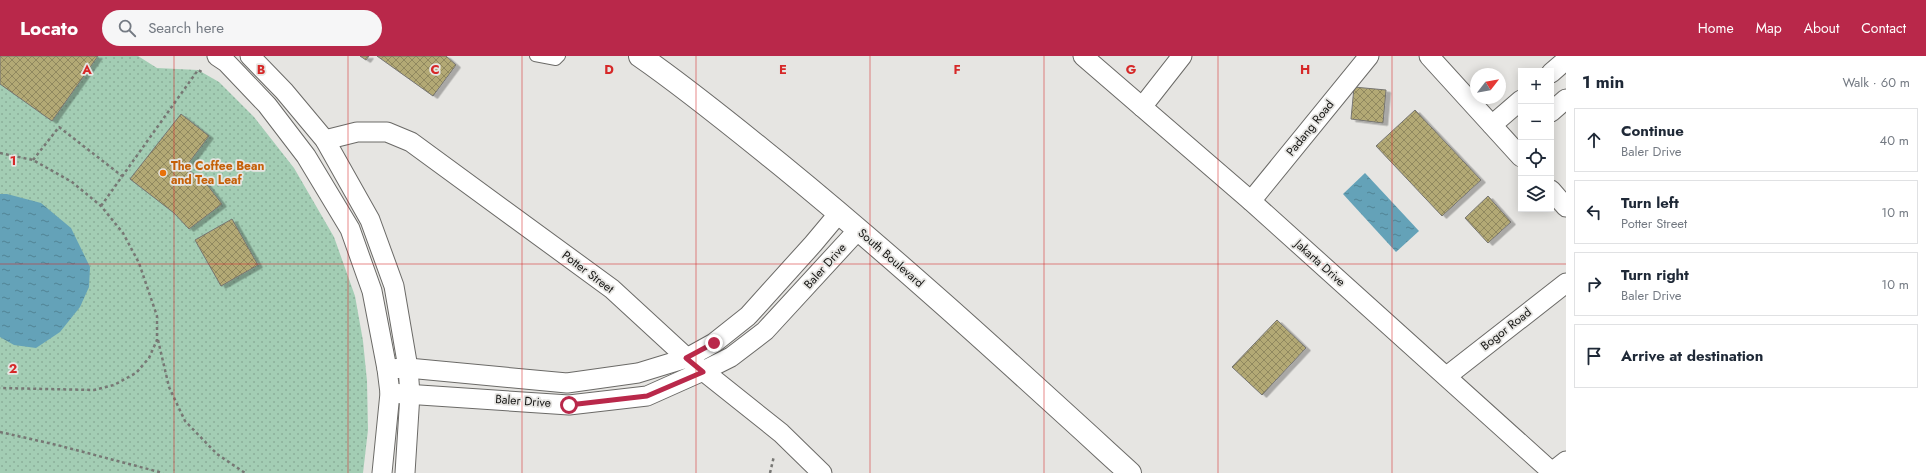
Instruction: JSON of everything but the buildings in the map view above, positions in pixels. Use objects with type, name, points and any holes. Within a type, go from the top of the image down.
[{"type":"main road","name":"South Boulevard","points":[[640,56],[679,83],[839,213],[976,331],[1130,473]]},
{"type":"street","points":[[217,56],[226,62],[267,105],[306,156],[350,230],[372,291],[387,368],[390,393],[382,473]]},
{"type":"street","points":[[250,56],[284,91],[325,140],[370,220],[394,286],[408,368],[410,394],[405,473]]},
{"type":"street","name":"Jakarta Drive","points":[[1083,56],[1250,201],[1447,376],[1557,468]]},
{"type":"street","points":[[1142,107],[1182,56]]},
{"type":"street","name":"Padang Road","points":[[1250,201],[1369,56]]},
{"type":"street","points":[[1430,56],[1492,126],[1518,148]]},
{"type":"street","points":[[1554,70],[1566,60]]},
{"type":"street","points":[[1554,109],[1566,99]]},
{"type":"street","points":[[1492,126],[1518,103]]},
{"type":"street","name":"Potter Street","points":[[325,140],[357,132],[387,132],[411,142],[612,289],[686,358],[781,433],[822,473]]},
{"type":"street","points":[[1554,193],[1566,207]]},
{"type":"street","name":"Baler Drive","points":[[387,368],[408,368],[567,383],[638,373],[686,358],[714,343],[748,316],[839,213]]},
{"type":"street","name":"Baler Drive","points":[[390,393],[569,405],[647,396],[703,372],[731,357],[765,331],[858,230]]},
{"type":"street","name":"Bogor Road","points":[[1447,376],[1566,283]]},
{"type":"lane","points":[[535,56],[556,60],[560,56]]},
{"type":"path","points":[[101,206],[198,70],[208,76]]},
{"type":"path","points":[[33,160],[58,127],[122,176]]},
{"type":"path","points":[[0,153],[33,160],[72,182],[101,206],[123,232],[139,263],[157,316],[157,340],[169,386],[185,421],[217,454],[245,473]]},
{"type":"path","points":[[0,388],[94,390],[114,385],[136,373],[149,358],[157,340]]},
{"type":"path","points":[[0,432],[57,445],[163,473]]},
{"type":"green space","points":[[0,56],[138,56],[157,68],[198,70],[219,82],[254,117],[294,168],[334,237],[355,296],[363,341],[367,381],[368,430],[363,473],[0,473]]},
{"type":"water","points":[[1365,173],[1419,231],[1396,252],[1343,194]]},
{"type":"water","points":[[0,194],[7,194],[41,203],[71,228],[90,267],[89,287],[80,307],[60,332],[36,348],[14,345],[0,337]]},
{"type":"place","name":"The Coffee Bean and Tea Leaf","points":[[163,173]]},
{"type":"route","points":[[569,405],[647,396],[703,372],[686,358],[714,343]]}]
